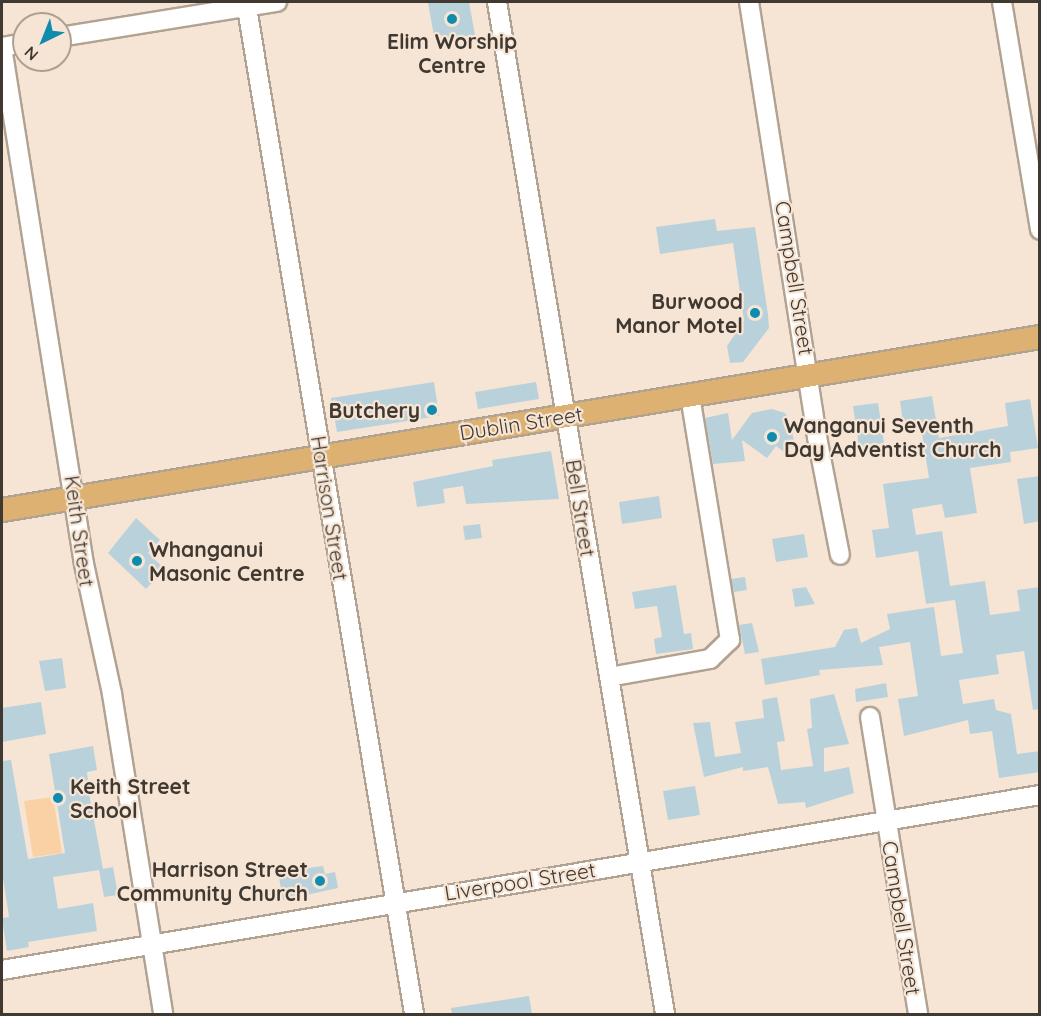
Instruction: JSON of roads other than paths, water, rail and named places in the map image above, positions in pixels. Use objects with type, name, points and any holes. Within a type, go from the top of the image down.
[{"type":"main road","name":"Dublin Street","points":[[2,510],[1040,337]]},
{"type":"street","points":[[72,35],[246,4],[277,2]]},
{"type":"street","name":"Bell Street","points":[[497,2],[665,1014]]},
{"type":"street","name":"Campbell Street","points":[[749,2],[808,375],[840,555]]},
{"type":"street","points":[[1002,2],[1040,230]]},
{"type":"street","name":"Harrison Street","points":[[246,4],[414,1014]]},
{"type":"street","name":"Keith Street","points":[[2,46],[75,497],[163,1014]]},
{"type":"street","points":[[609,677],[711,659],[730,640],[690,395]]},
{"type":"street","name":"Campbell Street","points":[[870,717],[918,1014]]},
{"type":"street","name":"Liverpool Street","points":[[2,970],[152,942],[1040,795]]},
{"type":"place","name":"Elim Worship Centre","points":[[452,19]]},
{"type":"place","name":"Burwood Manor Motel","points":[[755,313]]},
{"type":"place","name":"Butchery","points":[[432,410]]},
{"type":"place","name":"Wanganui Seventh Day Adventist Church","points":[[772,437]]},
{"type":"place","name":"Whanganui Masonic Centre","points":[[137,561]]},
{"type":"place","name":"Keith Street School","points":[[58,798]]},
{"type":"place","name":"Harrison Street Community Church","points":[[320,881]]}]
